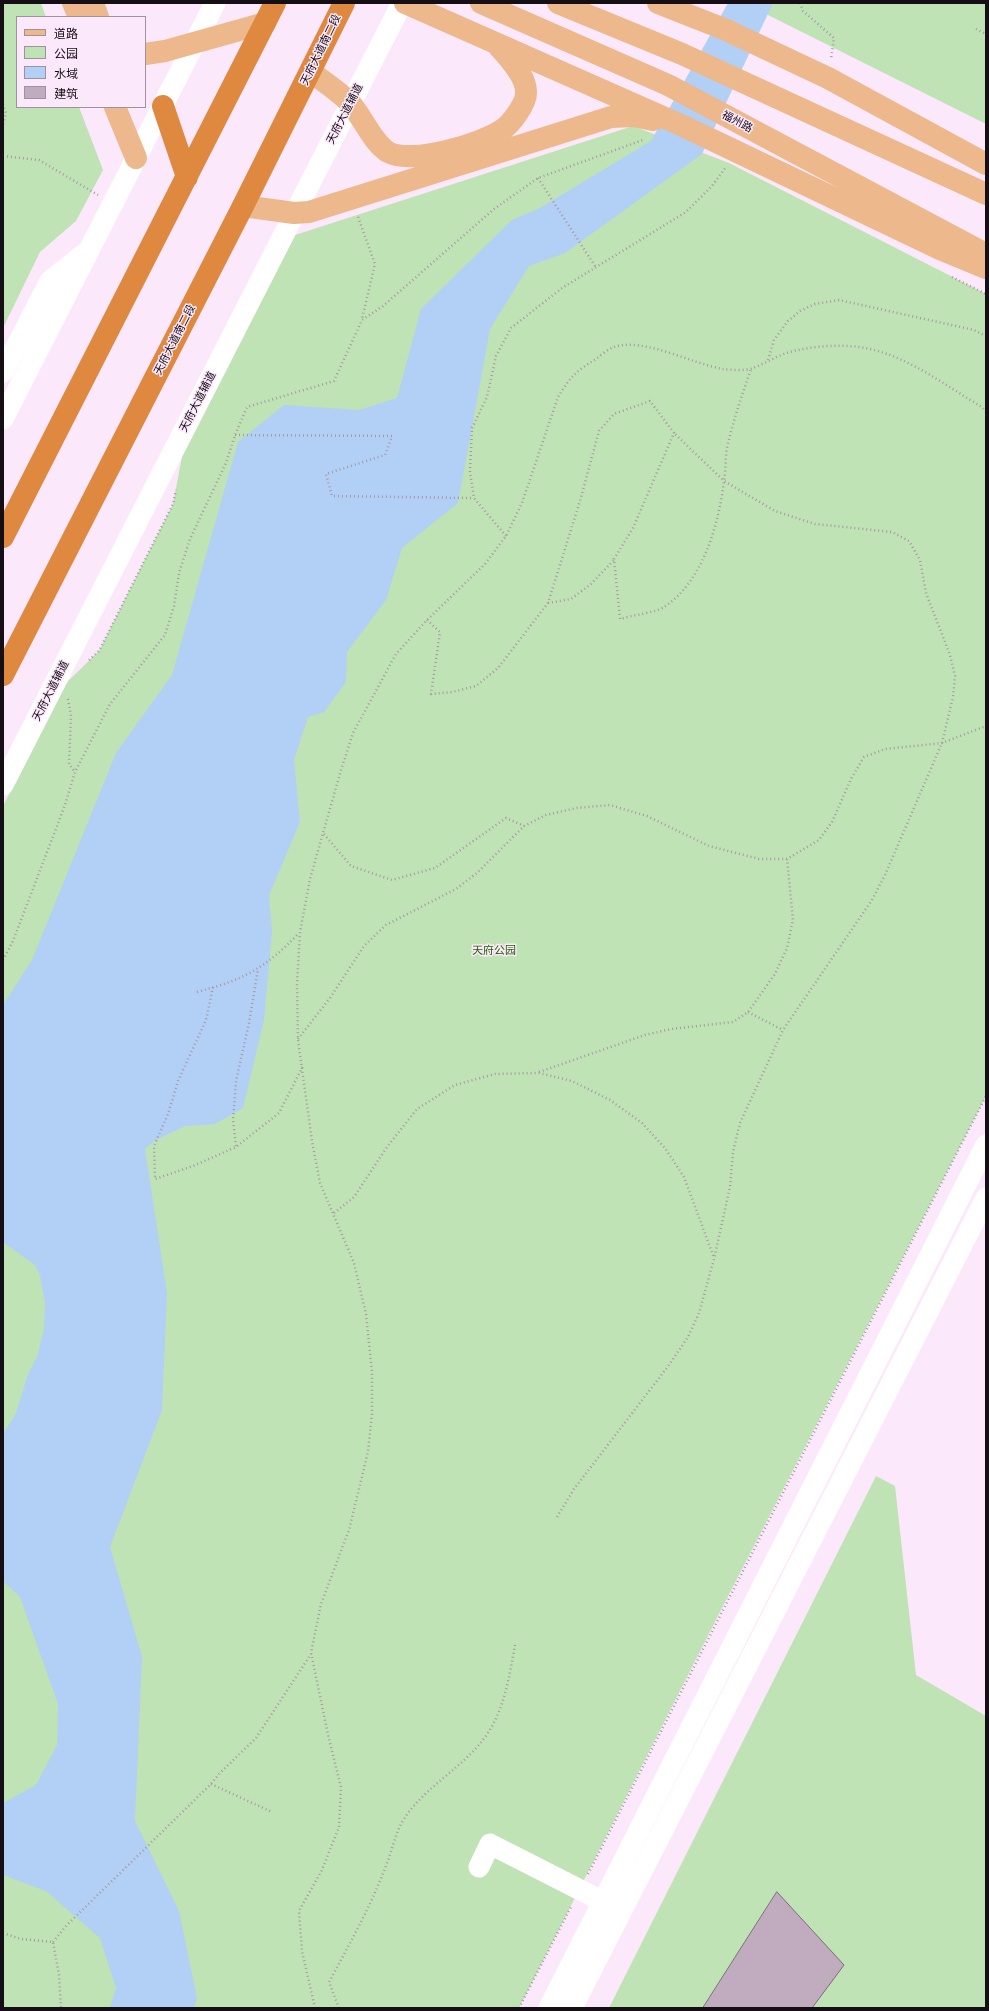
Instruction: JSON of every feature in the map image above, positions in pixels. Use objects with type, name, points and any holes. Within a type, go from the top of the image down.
[{"type":"highway","points":[[3,537],[275,3]]},
{"type":"highway","name":"天府大道南二段","points":[[3,675],[311,72],[344,3]]},
{"type":"highway","points":[[163,106],[187,176]]},
{"type":"main road","points":[[73,3],[78,16]]},
{"type":"main road","points":[[93,3],[98,16]]},
{"type":"main road","name":"福州路","points":[[481,3],[668,85],[986,254]]},
{"type":"main road","points":[[558,3],[682,54],[986,194]]},
{"type":"main road","points":[[658,3],[724,29],[828,78],[986,164]]},
{"type":"main road","points":[[683,3],[724,29]]},
{"type":"main road","points":[[400,9],[496,43],[681,125],[940,249],[986,268]]},
{"type":"main road","points":[[146,54],[165,51],[265,22]]},
{"type":"main road","points":[[311,72],[350,103],[378,142],[388,152],[398,155],[422,156],[482,142],[503,129],[518,113],[526,93],[520,72],[496,43]]},
{"type":"main road","points":[[115,108],[136,158]]},
{"type":"main road","points":[[243,206],[294,213],[309,212],[612,117],[634,116],[681,125]]},
{"type":"street","points":[[3,419],[215,3]]},
{"type":"street","name":"天府大道辅道","points":[[3,785],[350,103],[400,9]]},
{"type":"street","points":[[3,372],[50,281],[89,250]]},
{"type":"street","points":[[549,2008],[986,1145]]},
{"type":"street","points":[[572,2008],[984,1207],[960,1196]]},
{"type":"street","points":[[479,1867],[490,1844],[604,1902]]},
{"type":"path","points":[[800,3],[803,11],[834,38],[828,78]]},
{"type":"path","points":[[976,29],[986,34]]},
{"type":"path","points":[[3,104],[6,113],[3,125]]},
{"type":"path","points":[[362,320],[383,306],[494,209],[538,178],[644,140]]},
{"type":"path","points":[[3,156],[39,160],[98,195]]},
{"type":"path","points":[[506,536],[474,498],[470,472],[472,428],[487,397],[496,356],[511,328],[562,288],[595,266],[655,232],[686,212],[712,186],[729,163]]},
{"type":"path","points":[[538,178],[549,192],[595,266]]},
{"type":"path","points":[[350,217],[365,213]]},
{"type":"path","points":[[3,960],[13,941],[57,827],[75,772],[110,704],[165,635],[174,606],[179,572],[190,539],[226,463],[235,435],[247,407],[334,381],[362,320],[374,264],[357,215]]},
{"type":"path","points":[[768,360],[774,340],[788,321],[800,311],[815,304],[839,300],[974,330],[986,336]]},
{"type":"path","points":[[61,2008],[59,1975],[53,1942],[67,1925],[256,1738],[311,1653],[321,1604],[349,1530],[368,1452],[372,1413],[372,1372],[366,1314],[354,1263],[320,1183],[312,1142],[303,1065],[298,1040],[297,984],[300,932],[310,880],[341,770],[353,733],[396,654],[427,620],[485,564],[506,536],[522,504],[558,397],[576,371],[614,347],[633,345],[661,351],[723,369],[752,369],[768,360],[793,351],[820,346],[854,347],[886,353],[918,367],[982,407],[986,412]]},
{"type":"path","points":[[614,559],[620,619],[664,607],[687,585],[704,557],[715,528],[724,481],[727,449],[738,404],[752,369]]},
{"type":"path","points":[[427,620],[440,632],[431,694],[452,692],[476,686],[498,668],[548,603],[580,501],[599,431],[614,414],[650,401],[674,433],[724,481],[775,511],[815,524],[892,532],[909,541],[920,560],[926,593],[950,655],[955,676],[953,697],[942,743],[885,875],[872,900],[783,1030],[740,1122],[733,1152],[730,1187],[714,1259],[699,1314],[688,1337],[669,1365],[574,1489],[557,1517]]},
{"type":"path","points":[[548,603],[571,599],[591,584],[614,559],[633,528],[674,433]]},
{"type":"path","points":[[235,435],[392,436],[385,455],[326,474],[332,496],[474,498]]},
{"type":"path","points":[[87,662],[99,651],[173,504],[176,489]]},
{"type":"path","points":[[67,697],[71,716],[69,764],[75,772]]},
{"type":"path","points":[[298,1040],[330,998],[364,946],[386,925],[456,889],[477,873],[524,826],[546,815],[577,808],[610,805],[646,816],[709,846],[759,859],[787,859],[819,840],[832,822],[851,779],[864,757],[885,748],[942,743],[986,726]]},
{"type":"path","points":[[324,834],[351,866],[392,880],[435,868],[506,818],[524,826]]},
{"type":"path","points":[[539,1073],[645,1035],[733,1022],[748,1012],[775,974],[787,948],[793,920],[787,859]]},
{"type":"path","points":[[197,992],[239,979],[258,969],[280,953],[300,932]]},
{"type":"path","points":[[236,1147],[234,1120],[236,1081],[249,1023],[258,969]]},
{"type":"path","points":[[213,988],[206,1020],[178,1081],[168,1114],[154,1146],[155,1179],[193,1166],[236,1147],[279,1113],[303,1065]]},
{"type":"path","points":[[748,1012],[783,1030]]},
{"type":"path","points":[[334,1214],[354,1197],[387,1147],[418,1109],[455,1085],[495,1074],[539,1073],[572,1081],[610,1100],[642,1123],[664,1148],[684,1177],[714,1259]]},
{"type":"path","points":[[519,2008],[986,1096]]},
{"type":"path","points":[[339,2008],[329,1982],[367,1910],[401,1825],[422,1797],[482,1741],[499,1713],[515,1645]]},
{"type":"path","points":[[311,1653],[329,1739],[341,1787],[339,1827],[322,1870],[299,1911],[302,1951],[316,2008]]},
{"type":"path","points":[[211,1784],[272,1812]]},
{"type":"path","points":[[3,1933],[21,1939],[53,1942]]},
{"type":"green space","points":[[3,3],[41,3],[46,16],[16,16],[16,108],[79,108],[103,170],[76,221],[40,252],[3,328]]},
{"type":"green space","points":[[744,3],[986,3],[986,124]]},
{"type":"green space","name":"天府公园","points":[[633,126],[729,163],[986,294],[986,1096],[725,1602],[519,2008],[3,2008],[3,806],[65,684],[99,651],[173,504],[183,451],[295,235]]},
{"type":"green space","points":[[876,1476],[895,1486],[916,1675],[986,1716],[986,2008],[609,2008]]},
{"type":"water","points":[[728,3],[773,3],[702,154],[565,253],[529,266],[490,329],[458,503],[402,548],[386,600],[347,652],[346,682],[324,712],[308,717],[294,760],[300,822],[269,895],[272,932],[264,1020],[243,1108],[215,1124],[185,1126],[154,1141],[145,1149],[167,1293],[162,1410],[110,1547],[142,1657],[135,1821],[179,1911],[197,1998],[194,2008],[110,2008],[116,1988],[100,1938],[46,1891],[3,1875],[3,1803],[36,1785],[57,1745],[58,1704],[20,1597],[3,1581],[3,1434],[16,1413],[28,1374],[37,1357],[44,1329],[45,1303],[40,1276],[35,1265],[3,1242],[3,1005],[32,960],[116,753],[172,675],[238,442],[284,405],[359,410],[397,398],[421,309],[512,220],[540,208],[651,141]]},
{"type":"building","points":[[777,1892],[844,1965],[812,2008],[703,2008]]}]
